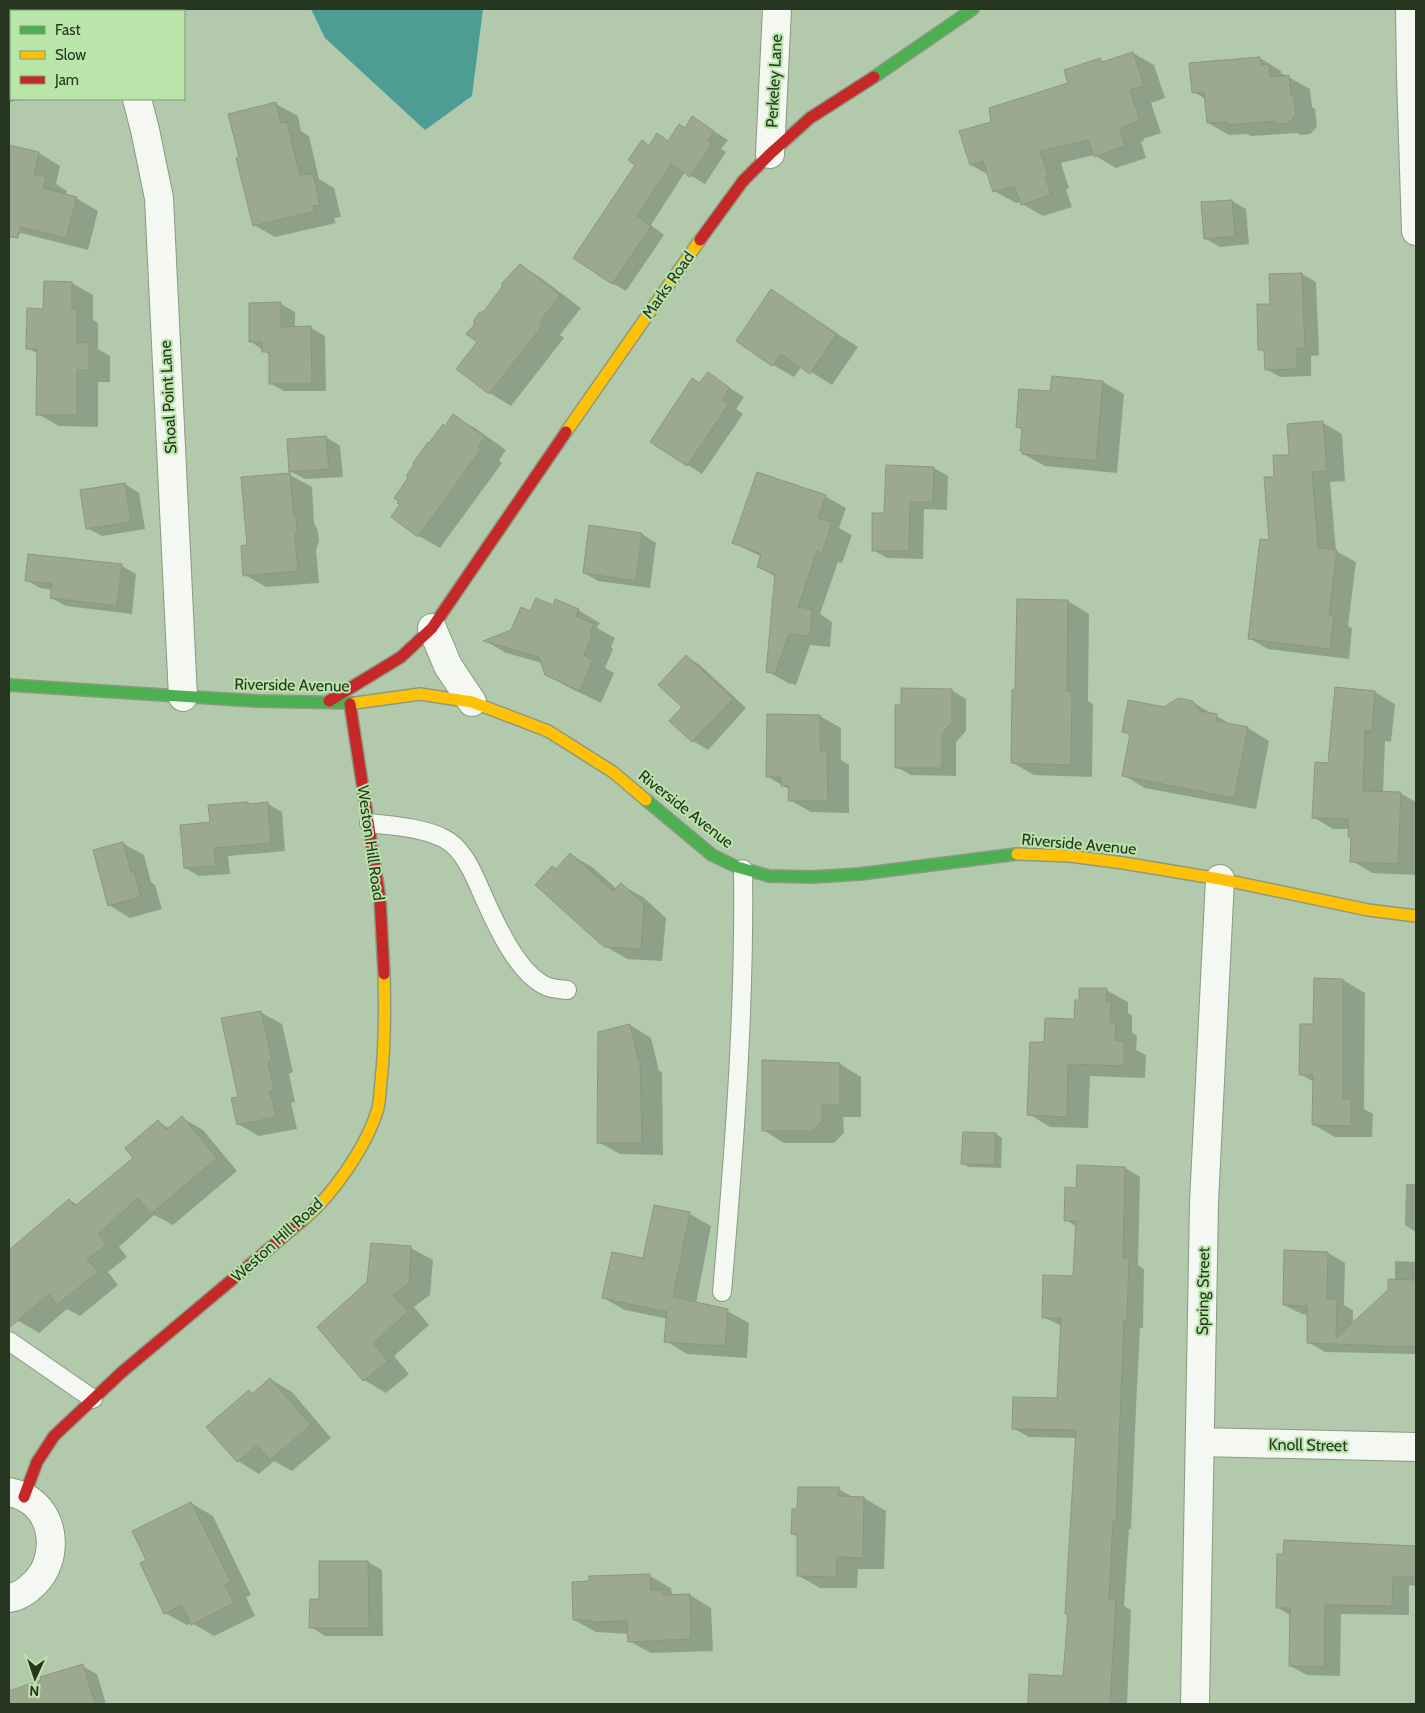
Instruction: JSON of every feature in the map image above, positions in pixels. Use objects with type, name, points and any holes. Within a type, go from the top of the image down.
[{"type":"street","name":"Perkeley Lane","points":[[770,154],[777,9]]},
{"type":"street","name":"Marks Road","points":[[326,703],[401,656],[432,628],[679,268],[743,181],[810,118],[898,62],[974,9]]},
{"type":"street","points":[[1410,9],[1410,77],[1416,231]]},
{"type":"street","name":"Shoal Point Lane","points":[[137,100],[159,198],[183,697]]},
{"type":"street","points":[[432,628],[448,666],[472,702]]},
{"type":"street","name":"Riverside Avenue","points":[[9,685],[183,697],[350,704],[420,694],[472,702],[548,731],[613,772],[712,855],[743,869],[769,876],[812,877],[860,874],[1018,854],[1070,856],[1220,879],[1368,910],[1416,916]]},
{"type":"street","name":"Weston Hill Road","points":[[9,1598],[29,1589],[42,1576],[49,1562],[52,1544],[49,1526],[43,1514],[34,1504],[16,1494],[54,1436],[92,1399],[308,1216],[335,1186],[363,1146],[378,1107],[383,1064],[386,1001],[380,899],[350,704]]},
{"type":"street","name":"Spring Street","points":[[1195,1704],[1204,1203],[1220,879]]},
{"type":"street","name":"Knoll Street","points":[[1200,1442],[1416,1447]]},
{"type":"lane","points":[[369,823],[419,830],[444,838],[458,850],[470,867],[494,919],[518,962],[540,983],[549,988],[567,990]]},
{"type":"lane","points":[[722,1292],[729,1215],[737,1078],[744,933],[743,869]]},
{"type":"lane","points":[[9,1341],[92,1399]]},
{"type":"water","points":[[311,9],[483,9],[472,96],[425,130],[325,38]]},
{"type":"building","points":[[1133,52],[1144,86],[1130,90],[1140,121],[1122,127],[1123,129],[1120,130],[1125,146],[1094,157],[1088,140],[1040,151],[1048,176],[1045,177],[1051,195],[1021,205],[1015,187],[1013,188],[1012,186],[993,192],[983,161],[970,165],[959,131],[991,122],[989,108],[1068,83],[1064,70],[1100,58],[1102,62]]},
{"type":"building","points":[[1260,57],[1261,65],[1269,64],[1270,77],[1289,75],[1291,96],[1294,96],[1296,114],[1289,123],[1277,124],[1275,121],[1228,125],[1228,122],[1207,123],[1204,92],[1192,93],[1189,63]]},
{"type":"building","points":[[276,102],[281,123],[287,122],[300,175],[313,174],[320,205],[313,206],[315,211],[253,226],[236,158],[239,157],[228,114]]},
{"type":"building","points":[[692,116],[714,131],[708,140],[712,143],[690,177],[671,164],[637,216],[651,226],[612,284],[573,258],[635,165],[628,160],[642,140],[649,146],[657,133],[668,141],[679,124],[685,128]]},
{"type":"building","points":[[9,145],[39,152],[34,174],[46,177],[43,188],[77,197],[66,238],[21,227],[18,238],[9,237]]},
{"type":"building","points":[[1232,200],[1235,236],[1204,239],[1201,202]]},
{"type":"building","points":[[520,264],[560,295],[540,322],[543,325],[489,394],[456,369],[477,342],[466,334],[474,325],[474,320],[479,313],[484,311],[502,287],[502,283]]},
{"type":"building","points":[[1302,273],[1305,348],[1297,348],[1297,369],[1265,370],[1264,350],[1258,350],[1257,304],[1270,304],[1269,274]]},
{"type":"building","points":[[44,281],[72,282],[72,309],[77,309],[77,342],[89,343],[89,370],[77,370],[77,415],[36,415],[37,349],[26,349],[27,308],[43,309]]},
{"type":"building","points":[[771,289],[837,334],[810,374],[781,354],[772,366],[736,341]]},
{"type":"building","points":[[281,302],[281,327],[311,326],[312,384],[269,384],[269,352],[262,352],[262,342],[249,342],[249,303]]},
{"type":"building","points":[[708,372],[730,388],[722,400],[729,404],[687,466],[650,442],[692,378],[699,383]]},
{"type":"building","points":[[1052,376],[1103,381],[1096,461],[1022,454],[1022,451],[1020,451],[1022,428],[1016,427],[1019,389],[1050,391]]},
{"type":"building","points":[[453,414],[485,437],[478,447],[481,449],[418,537],[391,517],[400,504],[394,498],[408,478],[406,476],[413,463],[428,442],[443,424],[445,426]]},
{"type":"building","points":[[1323,421],[1327,471],[1312,472],[1318,548],[1337,550],[1329,615],[1334,616],[1330,649],[1248,639],[1260,539],[1269,540],[1264,477],[1274,477],[1273,455],[1289,455],[1287,424]]},
{"type":"building","points":[[326,436],[329,469],[289,472],[287,439]]},
{"type":"building","points":[[886,465],[934,467],[933,502],[910,502],[909,551],[872,551],[872,513],[884,513]]},
{"type":"building","points":[[757,472],[826,495],[818,518],[832,522],[822,553],[817,551],[798,607],[812,609],[810,636],[789,634],[775,674],[766,672],[775,574],[757,567],[761,554],[732,543]]},
{"type":"building","points":[[290,473],[293,510],[297,528],[295,537],[298,571],[243,576],[241,546],[247,545],[241,477]]},
{"type":"building","points":[[125,483],[131,522],[86,529],[80,490]]},
{"type":"building","points":[[589,525],[642,533],[636,581],[583,573]]},
{"type":"building","points":[[28,554],[122,564],[117,606],[50,598],[52,584],[25,581]]},
{"type":"building","points":[[536,598],[553,605],[555,599],[579,609],[576,616],[594,624],[584,655],[593,660],[580,691],[545,675],[539,657],[483,641],[511,630],[521,607],[530,611]]},
{"type":"building","points":[[1017,599],[1068,600],[1067,691],[1072,691],[1071,765],[1011,763],[1012,690],[1015,689]]},
{"type":"building","points":[[686,655],[733,699],[692,742],[669,721],[682,707],[658,685]]},
{"type":"building","points":[[1335,687],[1375,691],[1372,731],[1365,730],[1363,791],[1401,792],[1398,864],[1350,862],[1351,837],[1348,837],[1349,819],[1312,818],[1315,762],[1328,763]]},
{"type":"building","points":[[901,688],[952,689],[952,722],[942,734],[942,768],[895,768],[895,705],[901,705]]},
{"type":"building","points":[[1178,698],[1193,701],[1200,711],[1217,714],[1216,721],[1248,727],[1234,798],[1122,776],[1130,734],[1122,732],[1128,700],[1164,707]]},
{"type":"building","points":[[767,714],[820,715],[820,751],[827,751],[828,801],[788,801],[789,786],[781,786],[781,777],[766,777]]},
{"type":"building","points":[[248,802],[248,804],[268,802],[271,843],[214,848],[216,866],[184,868],[180,825],[210,822],[208,805]]},
{"type":"building","points":[[123,842],[131,872],[134,871],[141,897],[108,906],[93,850]]},
{"type":"building","points":[[570,853],[613,891],[621,883],[644,904],[641,949],[604,947],[535,885],[552,866],[556,869]]},
{"type":"building","points":[[1314,978],[1343,979],[1343,1098],[1351,1100],[1351,1126],[1312,1125],[1313,1075],[1299,1075],[1300,1024],[1313,1024]]},
{"type":"building","points":[[1079,988],[1107,988],[1106,1002],[1111,1002],[1110,1022],[1116,1022],[1115,1041],[1124,1041],[1124,1066],[1068,1064],[1067,1117],[1027,1115],[1030,1042],[1044,1042],[1045,1018],[1074,1019],[1075,1000],[1079,1000]]},
{"type":"building","points":[[261,1011],[272,1060],[268,1062],[274,1090],[270,1091],[276,1117],[237,1125],[231,1098],[238,1097],[221,1018]]},
{"type":"building","points":[[630,1024],[638,1058],[640,1059],[642,1143],[597,1143],[598,1032]]},
{"type":"building","points":[[762,1060],[840,1063],[840,1105],[822,1105],[822,1121],[813,1131],[762,1131]]},
{"type":"building","points":[[182,1116],[217,1158],[151,1214],[138,1198],[98,1234],[107,1245],[87,1259],[98,1272],[57,1305],[49,1294],[9,1328],[9,1250],[69,1199],[75,1206],[133,1158],[125,1148],[158,1120],[166,1130]]},
{"type":"building","points":[[963,1132],[996,1133],[994,1165],[961,1164]]},
{"type":"building","points":[[1077,1165],[1125,1167],[1123,1258],[1129,1258],[1127,1320],[1124,1320],[1116,1521],[1113,1521],[1109,1599],[1116,1600],[1110,1704],[1028,1704],[1029,1674],[1063,1676],[1068,1614],[1065,1614],[1076,1430],[1012,1429],[1013,1397],[1057,1398],[1061,1318],[1042,1318],[1043,1275],[1073,1276],[1076,1221],[1064,1221],[1065,1187],[1076,1188]]},
{"type":"building","points":[[654,1205],[690,1212],[673,1297],[728,1309],[725,1346],[664,1342],[667,1312],[602,1298],[612,1252],[643,1258]]},
{"type":"building","points":[[371,1243],[411,1246],[409,1283],[393,1295],[408,1312],[373,1343],[388,1361],[363,1381],[317,1327],[367,1282]]},
{"type":"building","points":[[1284,1250],[1328,1252],[1327,1299],[1337,1299],[1336,1338],[1388,1290],[1388,1279],[1416,1280],[1416,1347],[1307,1343],[1307,1306],[1283,1305]]},
{"type":"building","points":[[270,1378],[311,1425],[270,1460],[257,1445],[237,1462],[206,1427],[249,1390],[252,1394]]},
{"type":"building","points":[[798,1487],[839,1487],[839,1496],[864,1497],[863,1558],[837,1557],[836,1577],[797,1576],[797,1534],[791,1534],[792,1509],[797,1509]]},
{"type":"building","points":[[191,1502],[231,1582],[225,1585],[234,1603],[191,1625],[182,1605],[164,1614],[140,1563],[146,1560],[132,1531]]},
{"type":"building","points":[[1284,1540],[1416,1546],[1416,1577],[1393,1577],[1392,1606],[1325,1605],[1324,1667],[1289,1666],[1290,1608],[1276,1608],[1277,1554],[1283,1554]]},
{"type":"building","points":[[319,1561],[368,1561],[369,1628],[309,1628],[310,1599],[319,1599]]},
{"type":"building","points":[[650,1574],[651,1590],[662,1590],[662,1595],[690,1594],[691,1639],[628,1642],[627,1621],[591,1622],[590,1620],[573,1620],[572,1582],[589,1581],[589,1576]]},
{"type":"building","points":[[83,1664],[95,1704],[9,1704],[9,1691],[41,1680],[40,1677]]},
{"type":"traffic: fast","points":[[874,77],[973,9]]},
{"type":"traffic: fast","points":[[9,685],[257,701],[355,703]]},
{"type":"traffic: fast","points":[[646,800],[712,855],[737,867],[769,876],[813,877],[860,874],[1017,854]]},
{"type":"traffic: slow","points":[[566,432],[700,240]]},
{"type":"traffic: slow","points":[[355,703],[420,694],[472,702],[548,731],[613,772],[646,800]]},
{"type":"traffic: slow","points":[[1017,854],[1070,856],[1123,863],[1220,879],[1368,910],[1416,916]]},
{"type":"traffic: slow","points":[[302,1221],[325,1198],[348,1169],[366,1138],[378,1108],[384,1041],[384,974]]},
{"type":"traffic: jam","points":[[700,240],[743,181],[770,154],[810,118],[874,77]]},
{"type":"traffic: jam","points":[[329,701],[401,657],[432,628],[566,432]]},
{"type":"traffic: jam","points":[[350,704],[380,899],[384,974]]},
{"type":"traffic: jam","points":[[24,1497],[37,1462],[54,1436],[122,1372],[302,1221]]}]
